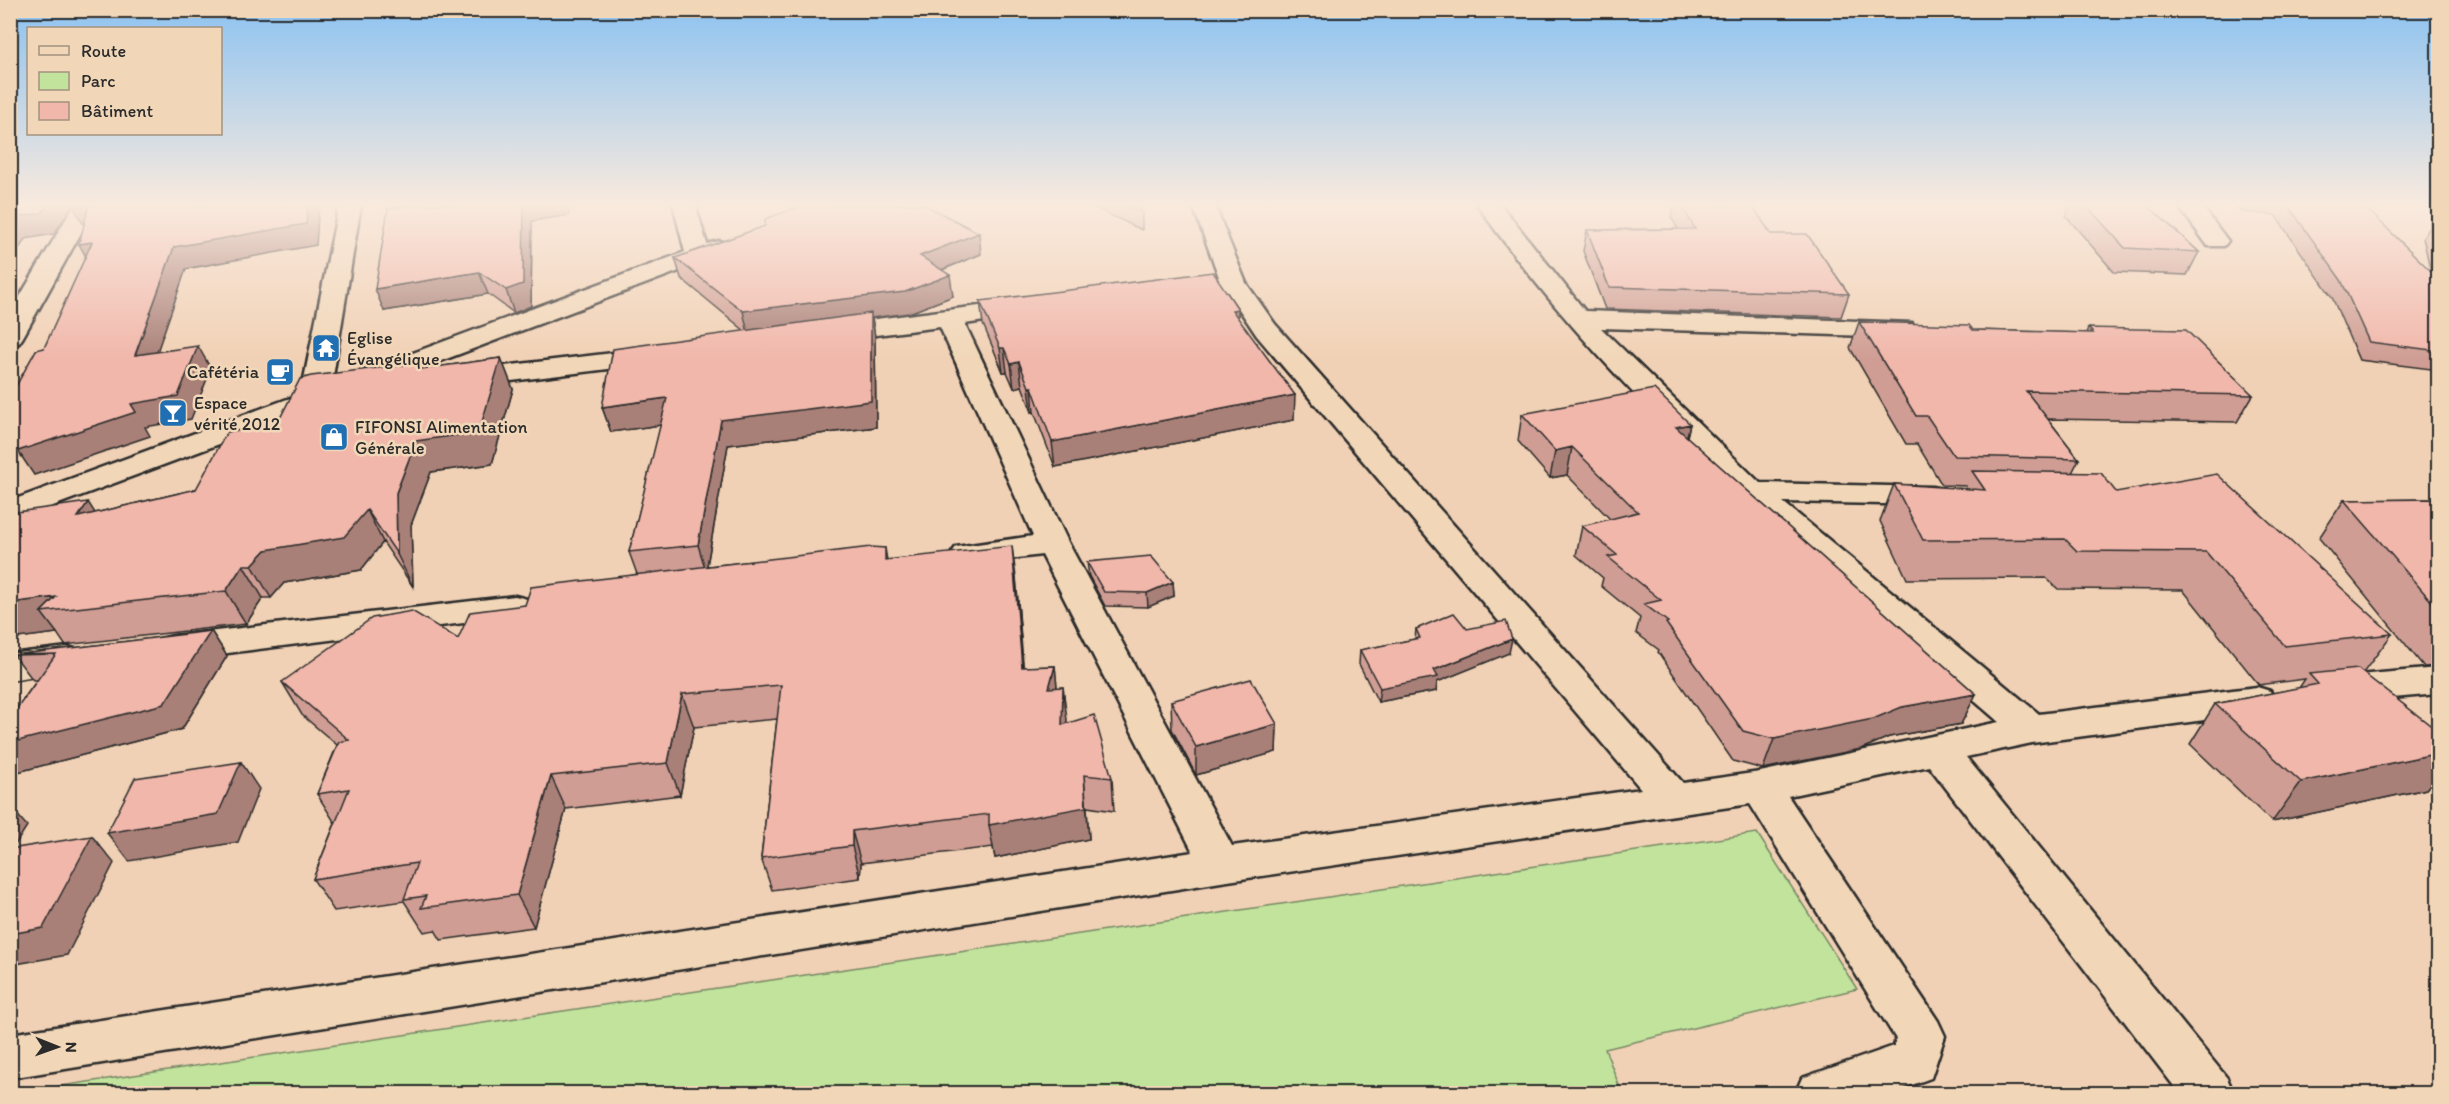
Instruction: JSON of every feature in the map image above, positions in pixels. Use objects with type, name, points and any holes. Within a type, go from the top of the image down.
[{"type":"street","points":[[10,338],[57,256]]},
{"type":"street","points":[[315,397],[341,256]]},
{"type":"street","points":[[10,512],[698,256]]},
{"type":"street","points":[[1223,256],[1234,283],[1266,330],[1672,799]]},
{"type":"street","points":[[1528,256],[1577,319],[1752,492],[2032,729]]},
{"type":"street","points":[[1151,293],[1234,283]]},
{"type":"street","points":[[800,337],[1056,304]]},
{"type":"street","points":[[950,317],[1053,544],[1221,865]]},
{"type":"street","points":[[1577,319],[1931,330]]},
{"type":"street","points":[[315,397],[685,352]]},
{"type":"street","points":[[1752,492],[1967,497]]},
{"type":"street","points":[[934,558],[1053,544]]},
{"type":"street","points":[[141,652],[543,604]]},
{"type":"street","points":[[10,667],[93,657]]},
{"type":"street","points":[[10,1056],[1221,865],[1760,787],[1939,751],[2032,729],[2341,690],[2439,681]]},
{"type":"street","points":[[1939,751],[2210,1094]]},
{"type":"street","points":[[1760,787],[1921,1036],[1914,1062],[1819,1094]]},
{"type":"green space","points":[[1757,833],[1857,989],[1605,1049],[1622,1093],[14,1093]]},
{"type":"building","points":[[86,256],[171,256],[135,355],[198,346],[178,396],[131,404],[136,412],[18,451],[10,436],[10,397],[36,350],[44,348]]},
{"type":"building","points":[[380,256],[523,256],[523,284],[506,290],[479,272],[375,289]]},
{"type":"building","points":[[682,256],[921,256],[950,275],[905,292],[743,311],[675,258]]},
{"type":"building","points":[[1597,256],[1822,256],[1849,294],[1609,287]]},
{"type":"building","points":[[2324,256],[2415,256],[2439,279],[2439,351],[2369,342],[2341,280]]},
{"type":"building","points":[[1213,272],[1238,309],[1232,310],[1295,395],[1052,442],[1032,387],[1029,387],[1019,362],[1011,364],[1004,348],[1000,348],[980,301]]},
{"type":"building","points":[[871,313],[871,401],[721,420],[698,545],[629,552],[667,398],[602,407],[613,349]]},
{"type":"building","points":[[1859,322],[1969,325],[1973,330],[2093,333],[2088,328],[2186,330],[2253,395],[2026,391],[2079,459],[1954,456],[1927,416],[1916,416]]},
{"type":"building","points":[[501,358],[479,432],[416,441],[396,493],[397,554],[367,510],[344,537],[266,550],[252,565],[243,565],[226,591],[41,612],[56,597],[10,603],[10,513],[88,502],[78,517],[196,489],[227,432],[276,426],[300,379],[419,363],[421,369]]},
{"type":"building","points":[[1654,389],[1690,424],[1676,427],[1976,694],[1902,707],[1873,719],[1774,739],[1743,731],[1666,623],[1668,622],[1644,604],[1661,600],[1608,557],[1617,555],[1582,526],[1638,512],[1572,447],[1555,451],[1522,414]]},
{"type":"building","points":[[1972,471],[2101,473],[2116,492],[2217,474],[2392,634],[2285,646],[2206,552],[2077,551],[2065,539],[1923,540],[1894,484],[1985,490]]},
{"type":"building","points":[[2439,499],[2439,610],[2344,500]]},
{"type":"building","points":[[1012,546],[1022,667],[1055,666],[1049,688],[1063,687],[1062,725],[1094,715],[1112,778],[1084,775],[1086,807],[989,825],[989,814],[852,831],[852,846],[761,858],[781,685],[682,694],[668,763],[551,776],[517,895],[421,908],[426,896],[404,899],[417,863],[313,879],[349,789],[317,794],[339,742],[349,740],[282,682],[372,618],[412,611],[458,639],[470,612],[525,605],[531,587],[871,547],[885,548],[885,560]]},
{"type":"building","points":[[1151,556],[1173,582],[1147,593],[1104,592],[1087,562]]},
{"type":"building","points":[[1454,613],[1467,629],[1506,621],[1512,639],[1434,670],[1438,677],[1380,688],[1360,650],[1420,638],[1416,629]]},
{"type":"building","points":[[211,631],[164,704],[10,743],[10,718],[56,654],[14,655]]},
{"type":"building","points":[[2358,669],[2439,732],[2439,753],[2301,782],[2215,704],[2318,684],[2309,674]]},
{"type":"building","points":[[1251,679],[1277,724],[1196,747],[1171,701]]},
{"type":"building","points":[[241,762],[218,814],[107,833],[135,778]]},
{"type":"building","points":[[92,836],[43,928],[10,934],[10,849]]},
{"type":"place","name":"Eglise Évangélique","points":[[326,348]]},
{"type":"place","name":"Cafétéria","points":[[280,372]]},
{"type":"place","name":"Espace vérité 2012","points":[[173,413]]},
{"type":"place","name":"FIFONSI Alimentation Générale","points":[[334,437]]}]
